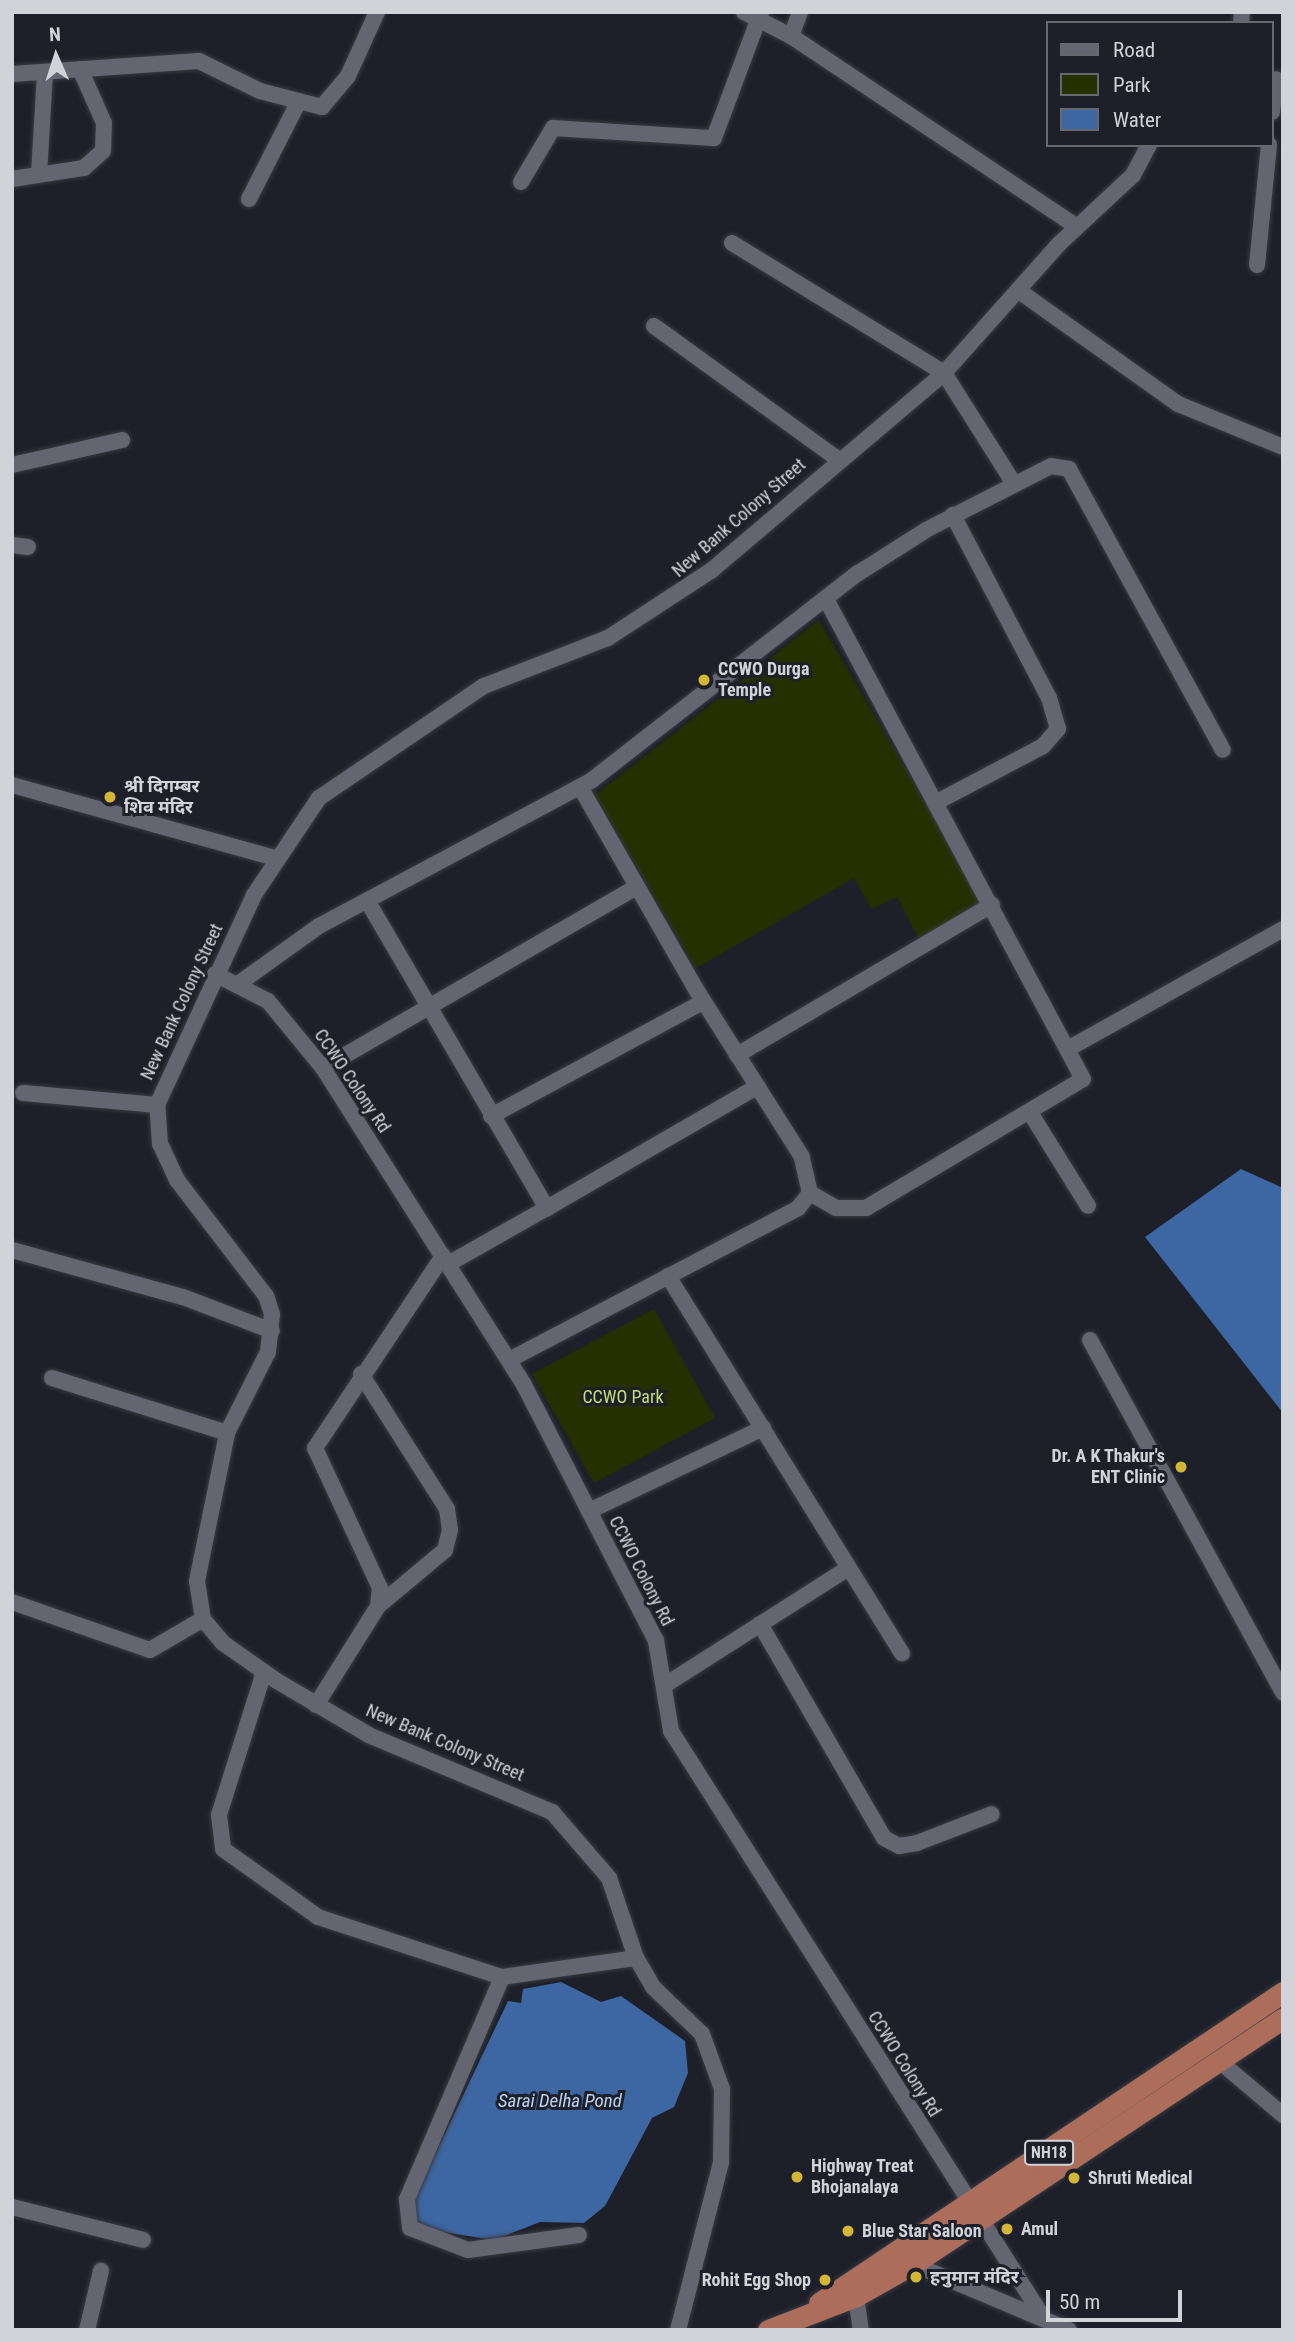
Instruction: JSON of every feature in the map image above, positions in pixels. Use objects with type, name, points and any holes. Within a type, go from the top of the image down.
[{"type":"highway","name":"NH18","points":[[811,2308],[856,2296],[913,2264],[976,2213],[1283,1992]]},
{"type":"highway","name":"NH18","points":[[768,2330],[976,2213],[1283,2018]]},
{"type":"street","points":[[12,74],[199,61],[299,103],[322,107],[331,101],[377,12]]},
{"type":"street","points":[[744,12],[760,15],[1077,227]]},
{"type":"street","points":[[791,36],[800,12]]},
{"type":"street","points":[[521,182],[553,128],[714,138],[760,15]]},
{"type":"street","points":[[12,178],[84,167],[107,143],[80,69]]},
{"type":"street","points":[[39,174],[45,72]]},
{"type":"street","points":[[1274,99],[1277,79]]},
{"type":"street","points":[[249,199],[299,103]]},
{"type":"street","name":"New Bank Colony Street","points":[[272,1331],[266,1296],[177,1180],[160,1144],[157,1105],[215,974],[276,858],[308,809],[332,788],[484,686],[608,638],[651,614],[712,570],[838,459],[944,373],[1077,227],[1133,175],[1148,147]]},
{"type":"street","points":[[1257,265],[1269,147]]},
{"type":"street","points":[[732,243],[944,373],[1013,482]]},
{"type":"street","points":[[1018,291],[1178,404],[1283,447]]},
{"type":"street","points":[[654,326],[838,459]]},
{"type":"street","points":[[12,465],[122,440]]},
{"type":"street","points":[[238,984],[309,932],[580,787],[826,599],[953,515],[1013,482],[1051,466],[1069,469],[1223,750]]},
{"type":"street","points":[[935,803],[1043,746],[1058,729],[1049,698],[953,515]]},
{"type":"street","points":[[580,787],[703,1002],[802,1157],[810,1193],[836,1208],[866,1208],[1079,1087],[1083,1071],[1071,1047],[935,803],[826,599]]},
{"type":"street","points":[[12,785],[276,858]]},
{"type":"street","points":[[323,1068],[637,887]]},
{"type":"street","points":[[368,902],[425,1009],[547,1208]]},
{"type":"street","points":[[737,1055],[992,905]]},
{"type":"street","points":[[1071,1047],[1283,929]]},
{"type":"street","name":"CCWO Colony Rd","points":[[215,974],[268,1001],[323,1068],[509,1360],[656,1641],[671,1731],[1041,2314]]},
{"type":"street","points":[[491,1116],[703,1002]]},
{"type":"street","points":[[378,1606],[374,1570],[315,1448],[361,1374],[446,1260],[547,1208],[757,1087]]},
{"type":"street","points":[[23,1093],[157,1105]]},
{"type":"street","points":[[1031,1114],[1088,1206]]},
{"type":"street","points":[[509,1360],[798,1208],[810,1193]]},
{"type":"street","points":[[12,1250],[183,1297],[272,1331],[227,1433],[197,1581],[204,1619],[150,1650],[12,1602]]},
{"type":"street","points":[[668,1276],[902,1653]]},
{"type":"street","points":[[1090,1340],[1282,1689]]},
{"type":"street","points":[[316,1705],[378,1606],[445,1550],[450,1530],[446,1510],[361,1374]]},
{"type":"street","points":[[52,1378],[227,1433]]},
{"type":"street","points":[[589,1511],[762,1428]]},
{"type":"street","points":[[665,1685],[849,1568]]},
{"type":"street","name":"New Bank Colony Street","points":[[204,1619],[264,1672],[369,1735],[552,1812],[609,1878],[636,1958],[653,1987],[702,2034],[722,2090],[721,2162],[678,2330]]},
{"type":"street","points":[[760,1625],[884,1838],[899,1846],[917,1843],[992,1814]]},
{"type":"street","points":[[264,1672],[219,1815],[223,1849],[326,1921],[502,1977],[636,1958]]},
{"type":"street","points":[[502,1977],[407,2199],[410,2228],[468,2250],[579,2235]]},
{"type":"street","points":[[1219,2061],[1283,2115]]},
{"type":"street","points":[[12,2207],[144,2240]]},
{"type":"street","points":[[913,2264],[1041,2314],[1069,2330]]},
{"type":"street","points":[[87,2330],[101,2271]]},
{"type":"street","points":[[856,2296],[861,2330]]},
{"type":"green space","points":[[819,620],[983,902],[920,941],[897,897],[872,909],[854,878],[696,968],[595,795]]},
{"type":"green space","name":"CCWO Park","points":[[654,1309],[715,1418],[594,1483],[532,1374]]},
{"type":"water","points":[[1241,1169],[1283,1188],[1283,1413],[1145,1237]]},
{"type":"water","name":"Sarai Delha Pond","points":[[561,1982],[601,2002],[621,1996],[685,2041],[688,2073],[674,2107],[652,2118],[605,2206],[584,2223],[540,2222],[494,2240],[423,2229],[414,2220],[413,2201],[508,2001],[521,2003],[523,1989]]},
{"type":"place","name":"CCWO Durga Temple","points":[[704,680]]},
{"type":"place","name":"श्री दिगम्बर शिव मंदिर","points":[[110,797]]},
{"type":"place","name":"Dr. A K Thakur's ENT Clinic","points":[[1181,1467]]},
{"type":"place","name":"Highway Treat Bhojanalaya","points":[[797,2177]]},
{"type":"place","name":"Shruti Medical","points":[[1074,2178]]},
{"type":"place","name":"Amul","points":[[1007,2229]]},
{"type":"place","name":"Blue Star Saloon","points":[[848,2231]]},
{"type":"place","name":"हनुमान मंदिर","points":[[916,2277]]},
{"type":"place","name":"Rohit Egg Shop","points":[[825,2280]]}]
